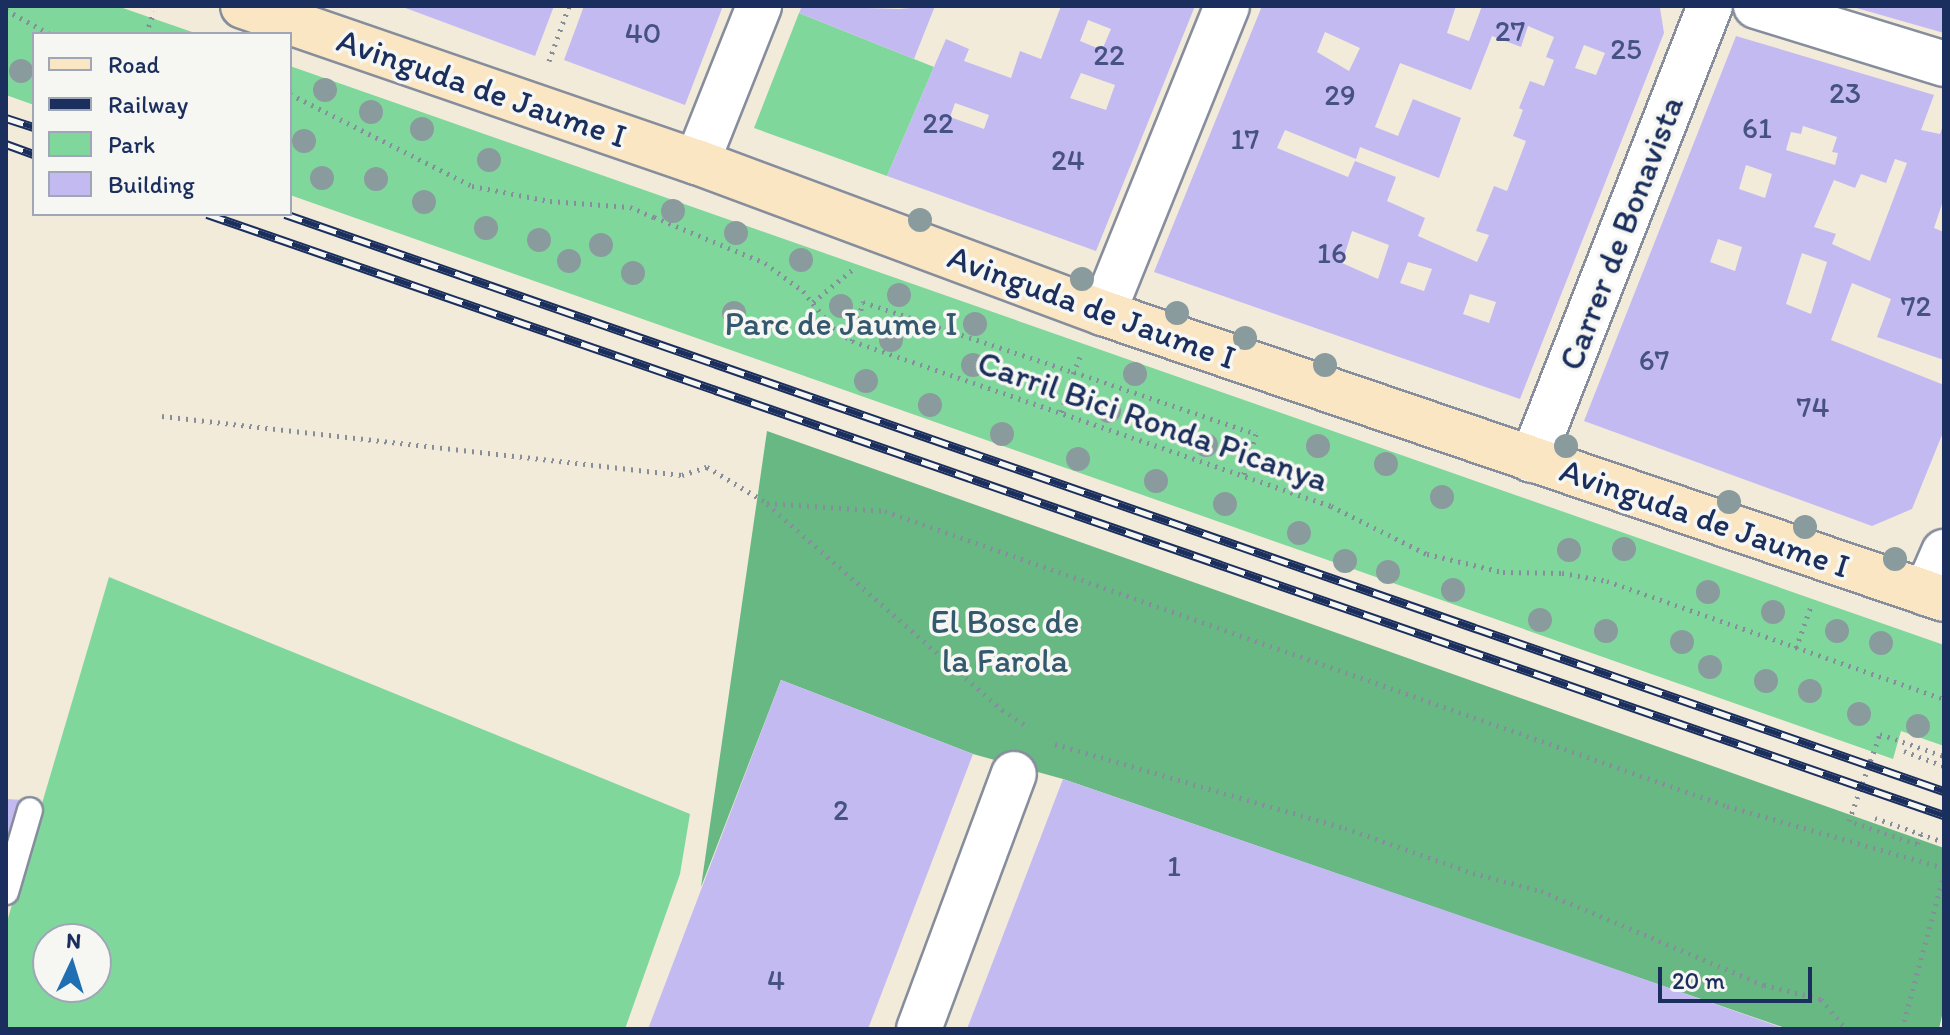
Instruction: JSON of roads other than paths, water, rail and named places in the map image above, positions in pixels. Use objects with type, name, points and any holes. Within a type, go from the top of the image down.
[{"type":"street","name":"Avinguda de Jaume I","points":[[243,6],[697,162],[1103,313],[1935,596]]},
{"type":"street","points":[[697,162],[759,6]]},
{"type":"street","points":[[1103,313],[1227,6]]},
{"type":"street","name":"Carrer de Bonavista","points":[[1532,460],[1710,6]]},
{"type":"street","points":[[1756,6],[1944,64]]},
{"type":"street","points":[[1935,596],[1944,552]]},
{"type":"street","points":[[919,1029],[1014,774]]},
{"type":"lane","points":[[6,892],[30,810]]},
{"type":"railway","points":[[6,118],[32,126]]},
{"type":"railway","points":[[6,144],[32,153]]},
{"type":"railway","points":[[213,216],[1944,815]]},
{"type":"railway","points":[[291,216],[1944,791]]},
{"type":"park label","name":"Parc de Jaume I","points":[[841,324]]},
{"type":"park label","name":"El Bosc de la Farola","points":[[1005,640]]}]
